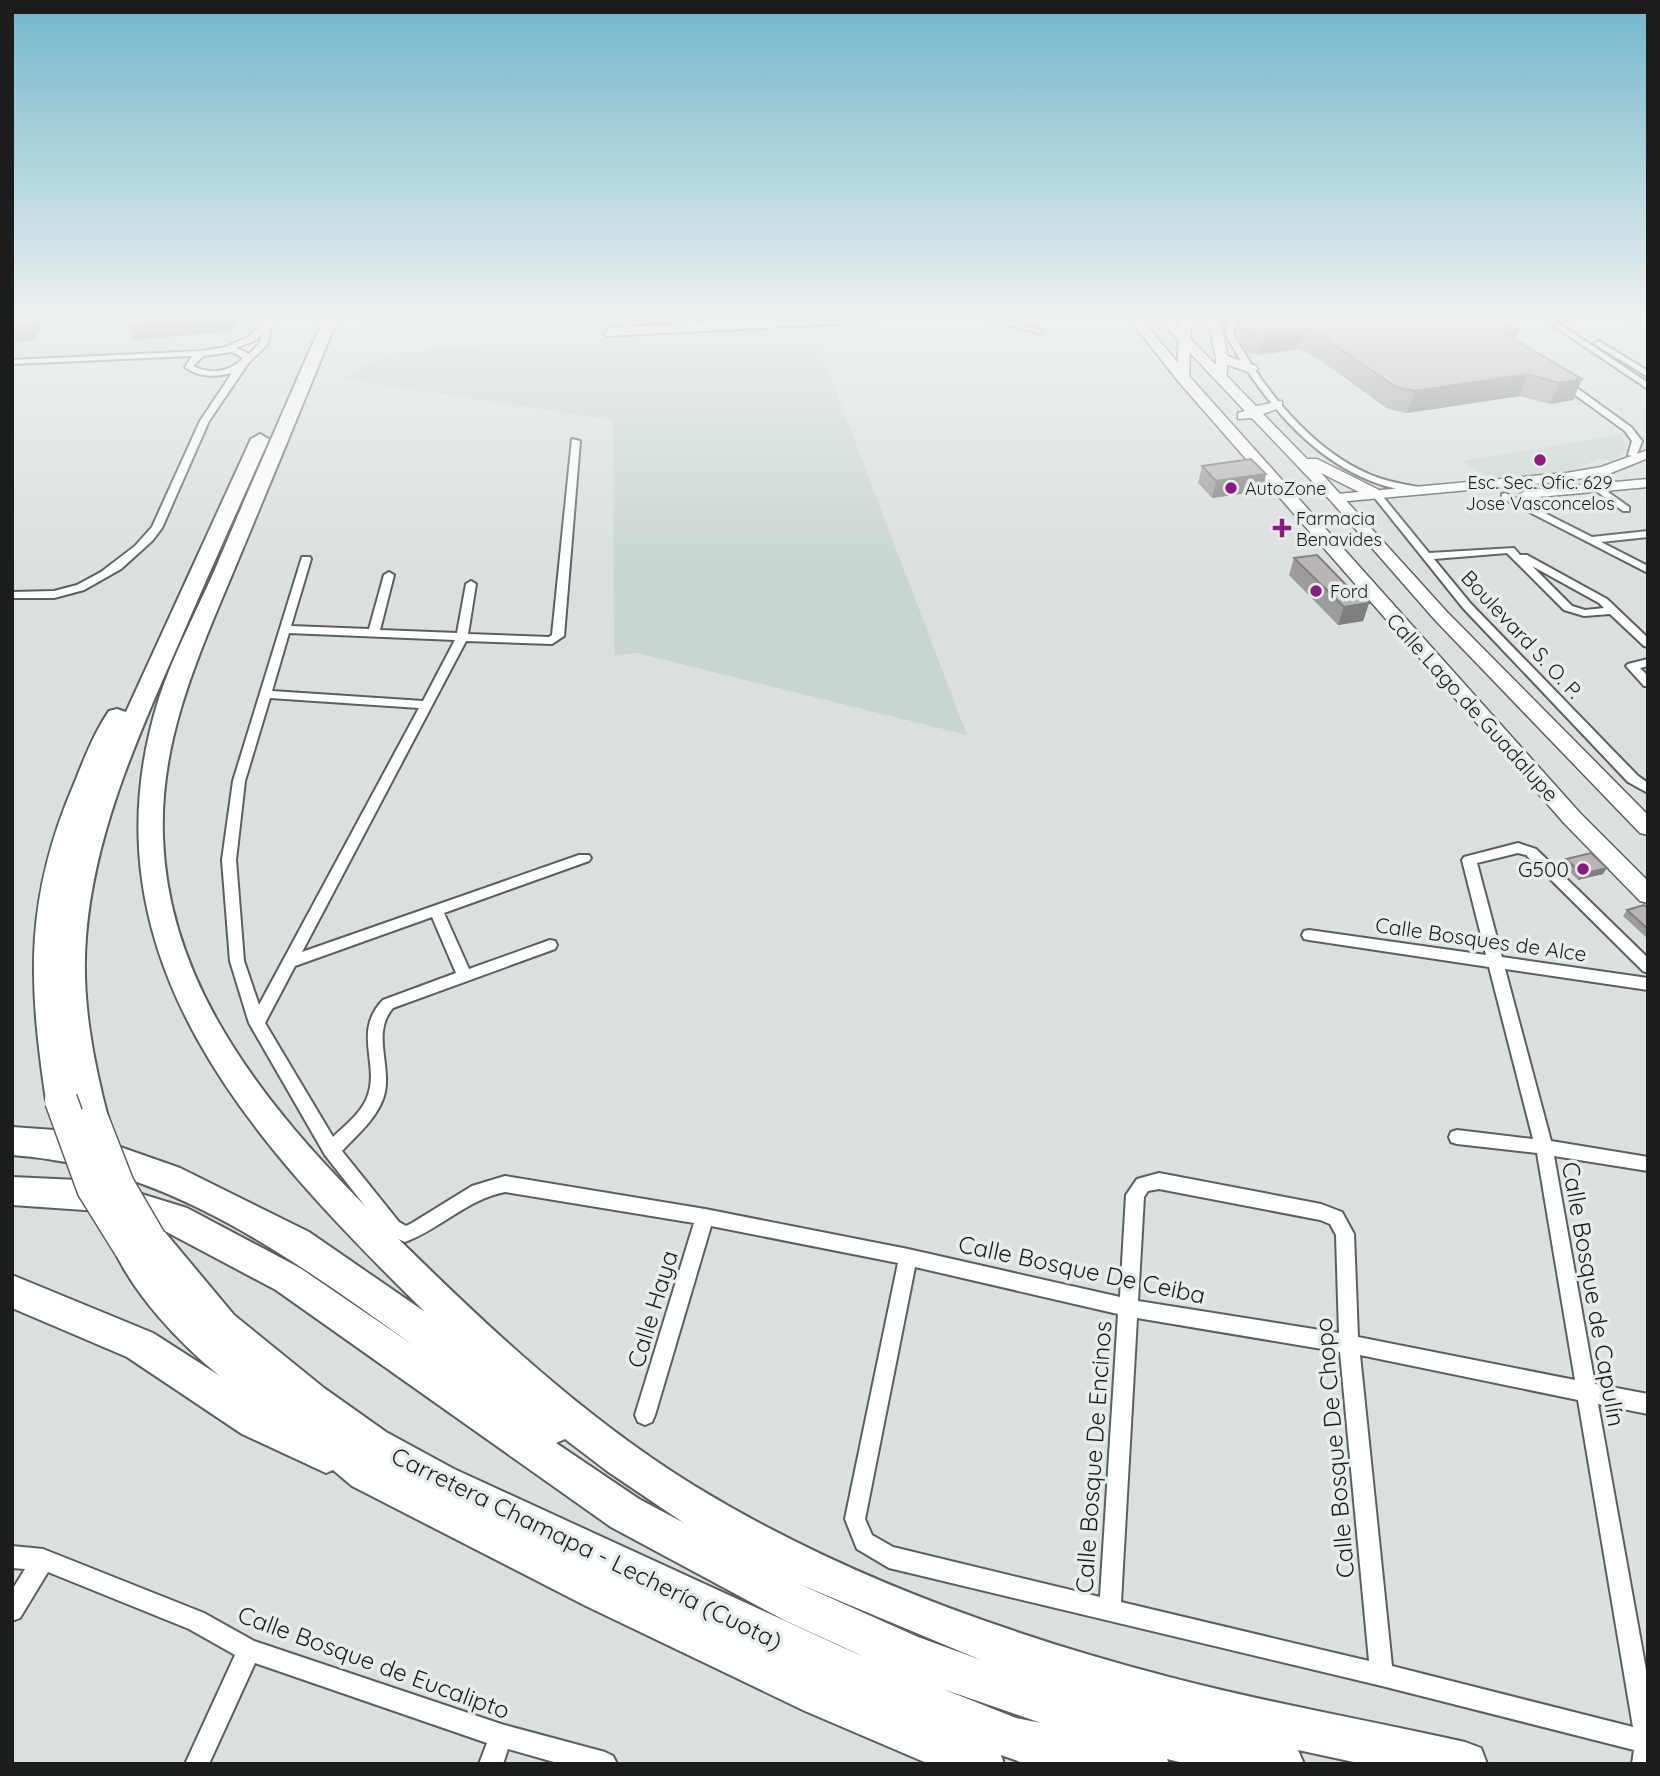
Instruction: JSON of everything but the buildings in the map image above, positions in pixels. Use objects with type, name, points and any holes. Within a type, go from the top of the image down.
[{"type":"highway","name":"Carretera Chamapa - Lechería (Cuota)","points":[[277,403],[118,755],[90,838],[80,883],[72,936],[71,998],[77,1059],[93,1121],[139,1243],[222,1327],[311,1401],[373,1445],[440,1483],[831,1664],[1016,1740],[1147,1764]]},
{"type":"highway","points":[[295,403],[171,696],[155,758],[150,790],[149,829],[155,886],[177,963],[211,1037],[247,1095],[332,1194],[454,1319],[605,1449]]},
{"type":"highway","points":[[201,569],[178,597],[97,757],[65,843],[46,942],[50,1024],[61,1100],[93,1188],[139,1243],[164,1295],[214,1349],[366,1472]]},
{"type":"highway","points":[[12,1140],[54,1144],[103,1155],[147,1170],[169,1178],[297,1243],[540,1416],[605,1449],[702,1510],[787,1558],[1018,1652],[1173,1699],[1465,1764]]},
{"type":"highway","points":[[12,1191],[99,1196],[175,1219],[288,1279],[625,1513],[798,1606],[914,1657],[1023,1696],[1146,1732],[1282,1764]]},
{"type":"highway","points":[[12,1291],[141,1345],[255,1421],[366,1472],[600,1592],[820,1696],[982,1764]]},
{"type":"main road","points":[[1206,403],[1324,505]]},
{"type":"main road","points":[[1245,403],[1295,454],[1324,505]]},
{"type":"main road","points":[[1213,411],[1236,417],[1278,404]]},
{"type":"main road","points":[[1295,454],[1383,501]]},
{"type":"main road","name":"Calle Lago de Guadalupe","points":[[1324,505],[1441,616],[1648,828]]},
{"type":"main road","name":"Calle Lago de Guadalupe","points":[[1324,505],[1394,618],[1572,818],[1648,895]]},
{"type":"main road","points":[[1394,618],[1427,631],[1439,624],[1441,616]]},
{"type":"street","points":[[208,414],[210,403]]},
{"type":"street","points":[[12,595],[66,593],[111,569],[147,541],[157,528],[208,414],[216,403]]},
{"type":"street","points":[[1278,404],[1332,456],[1358,473],[1439,497],[1601,472],[1640,455],[1637,441],[1628,429],[1592,403]]},
{"type":"street","points":[[286,629],[540,643],[552,641],[558,636],[575,441]]},
{"type":"street","points":[[1601,472],[1621,485]]},
{"type":"street","points":[[1324,505],[1439,497],[1505,496],[1648,483]]},
{"type":"street","points":[[1598,488],[1626,509]]},
{"type":"street","points":[[1505,496],[1648,570]]},
{"type":"street","name":"Boulevard S. O. P.","points":[[1383,501],[1467,606],[1633,779],[1648,789]]},
{"type":"street","points":[[1590,540],[1648,534]]},
{"type":"street","points":[[1426,556],[1510,550],[1594,596],[1613,610],[1648,644]]},
{"type":"street","points":[[1510,550],[1568,608],[1584,613],[1613,610]]},
{"type":"street","points":[[306,559],[239,781],[229,860],[237,961],[257,1023],[331,1150],[367,1113],[378,1090],[375,1023],[378,1012],[388,1004],[464,974],[550,945]]},
{"type":"street","points":[[374,633],[389,575]]},
{"type":"street","points":[[257,1023],[462,638],[471,584]]},
{"type":"street","points":[[1648,662],[1632,666],[1648,683]]},
{"type":"street","points":[[266,694],[428,705]]},
{"type":"street","name":"Calle Bosque de Capulín","points":[[1646,1749],[1544,1147],[1469,860],[1524,848],[1648,967]]},
{"type":"street","points":[[292,961],[584,858]]},
{"type":"street","points":[[436,910],[464,974]]},
{"type":"street","name":"Calle Bosques de Alce","points":[[1309,935],[1648,984]]},
{"type":"street","points":[[1457,1138],[1544,1147],[1648,1164]]},
{"type":"street","name":"Calle Bosque De Ceiba","points":[[331,1150],[393,1228],[405,1234],[422,1229],[479,1190],[505,1184],[705,1217],[908,1257],[1129,1308],[1349,1344],[1648,1404]]},
{"type":"street","name":"Calle Bosque De Chopo","points":[[1143,1184],[1158,1181],[1321,1212],[1336,1218],[1345,1234],[1349,1344],[1382,1675]]},
{"type":"street","name":"Calle Bosque De Encinos","points":[[1110,1610],[1135,1195],[1143,1184]]},
{"type":"street","name":"Calle Haya","points":[[645,1415],[705,1217]]},
{"type":"street","points":[[908,1257],[855,1519],[864,1542],[889,1558],[1382,1675],[1646,1749]]},
{"type":"street","name":"Calle Bosque de Eucalipto","points":[[12,1557],[43,1560],[196,1621],[249,1650],[501,1736],[605,1764]]},
{"type":"street","points":[[12,1611],[43,1560]]},
{"type":"street","points":[[197,1764],[249,1650]]},
{"type":"street","points":[[491,1764],[501,1736]]},
{"type":"shaded area","points":[[500,403],[840,403],[967,735],[638,653],[614,655],[613,420]]},
{"type":"shaded area","points":[[1621,434],[1626,447],[1623,453],[1610,462],[1602,458],[1569,471],[1492,479],[1462,461]]},
{"type":"place","name":"Esc. Sec. Ofic. 629 Jose Vasconcelos","points":[[1540,460]]},
{"type":"place","name":"AutoZone","points":[[1231,488]]},
{"type":"place","name":"Farmacia Benavides","points":[[1282,528]]},
{"type":"place","name":"Ford","points":[[1316,591]]},
{"type":"place","name":"G500","points":[[1583,869]]}]
